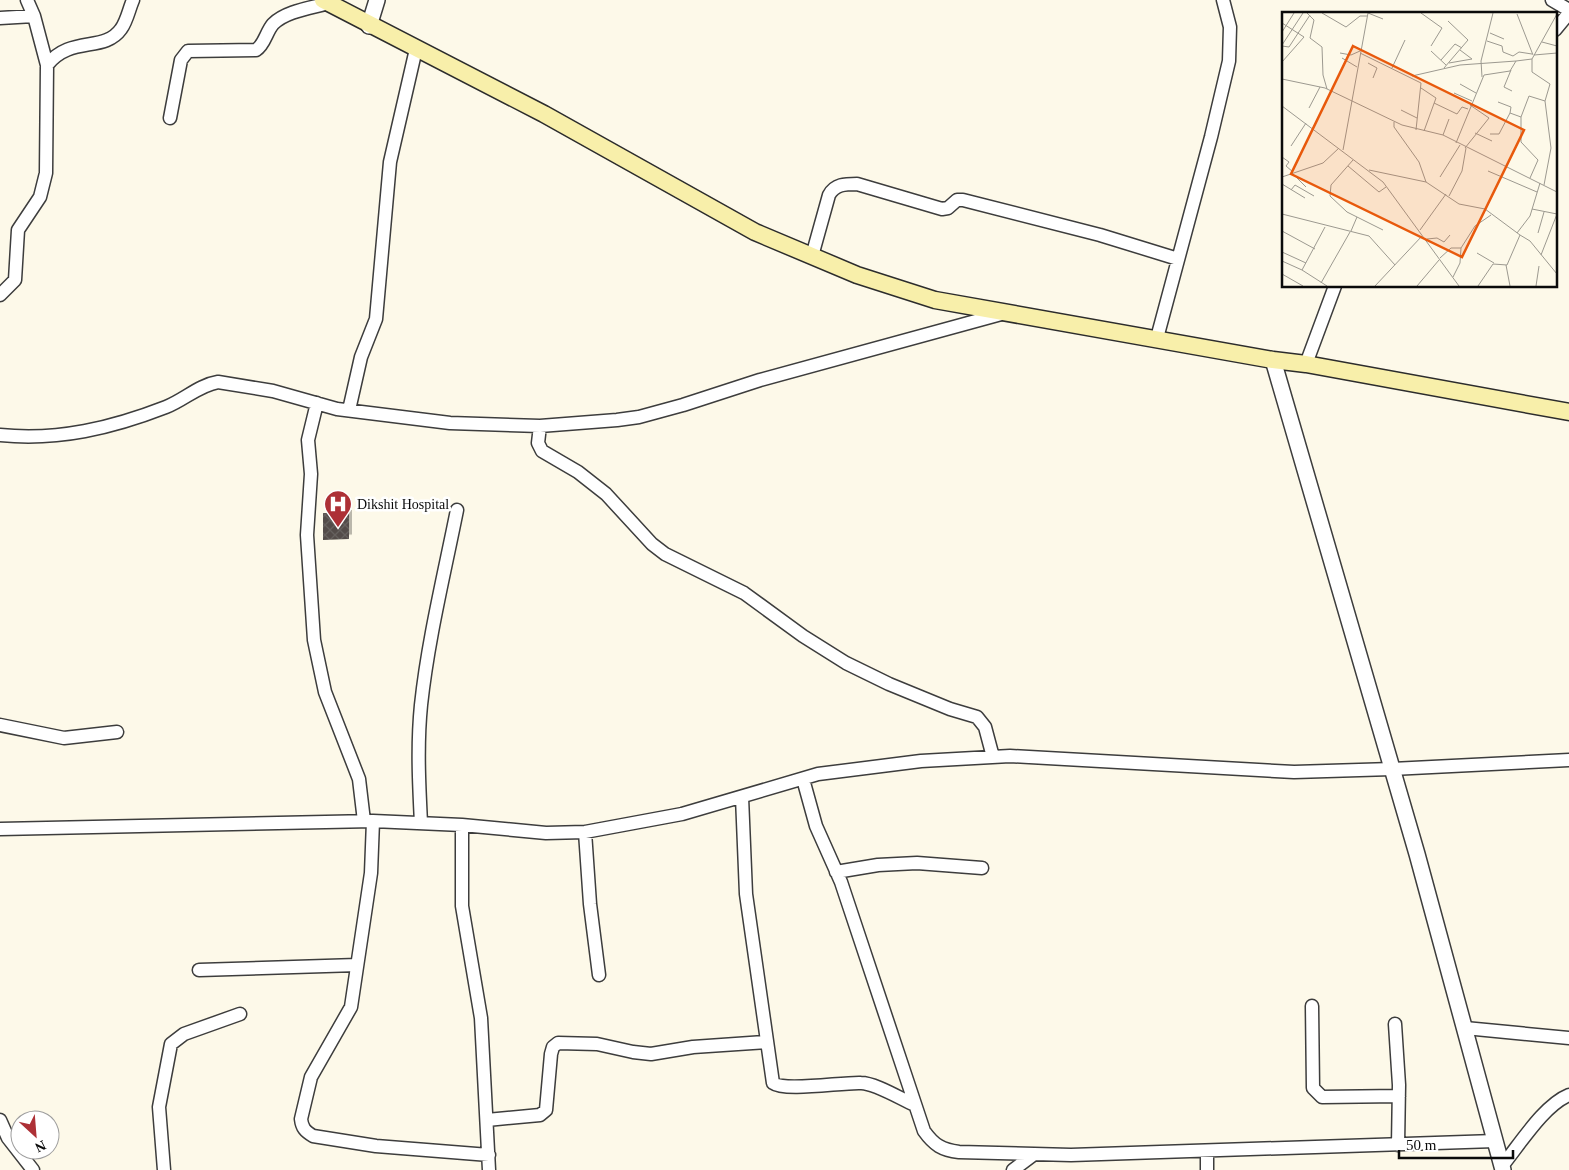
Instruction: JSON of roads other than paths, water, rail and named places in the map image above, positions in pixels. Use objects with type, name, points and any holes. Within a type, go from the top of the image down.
[{"type":"main road","points":[[326,2],[369,26],[544,114],[755,232],[857,275],[935,300],[1273,360],[1306,364],[1569,412]]},
{"type":"street","points":[[0,295],[15,280],[18,230],[35,206],[43,190],[46,173],[47,65],[34,16],[27,0]]},
{"type":"street","points":[[47,65],[62,50],[105,42],[113,37],[121,29],[133,0]]},
{"type":"street","points":[[369,26],[378,0]]},
{"type":"street","points":[[1157,338],[1217,114],[1229,61],[1230,26],[1223,0]]},
{"type":"street","points":[[1552,0],[1565,19]]},
{"type":"street","points":[[170,118],[181,60],[188,51],[256,50],[261,46],[272,25],[280,18],[326,2]]},
{"type":"street","points":[[0,18],[34,16]]},
{"type":"street","points":[[349,410],[362,357],[376,319],[390,162],[398,118],[416,49]]},
{"type":"street","points":[[812,256],[832,190],[845,184],[857,184],[942,209],[948,208],[958,200],[963,200],[1100,235],[1178,259]]},
{"type":"street","points":[[1306,364],[1334,288]]},
{"type":"street","points":[[0,435],[62,436],[92,431],[166,407],[203,386],[218,382],[273,391],[349,410],[450,423],[540,426],[639,417],[760,380],[1007,312]]},
{"type":"street","points":[[1273,360],[1392,770],[1503,1168]]},
{"type":"street","points":[[317,403],[308,440],[311,474],[307,535],[314,640],[325,692],[358,779],[369,821],[371,873],[348,1013],[323,1054],[307,1089],[301,1119],[305,1132],[312,1136],[376,1146],[489,1155]]},
{"type":"street","points":[[540,426],[538,443],[542,451],[578,472],[606,494],[652,544],[665,554],[744,593],[803,636],[846,663],[898,688],[950,709],[977,717],[985,727],[993,757]]},
{"type":"street","points":[[420,823],[418,746],[424,682],[456,510]]},
{"type":"street","points":[[0,725],[64,738],[117,732]]},
{"type":"street","points":[[0,829],[369,821],[546,833],[586,832],[682,814],[818,774],[921,761],[993,757],[1076,759],[1294,772],[1392,770],[1569,760]]},
{"type":"street","points":[[804,778],[816,826],[836,872],[915,1105],[932,1144],[945,1150],[993,1155],[1033,1155],[1495,1141]]},
{"type":"street","points":[[742,797],[746,894],[771,1080],[777,1086],[864,1082],[915,1105]]},
{"type":"street","points":[[462,826],[462,906],[481,1018],[489,1170]]},
{"type":"street","points":[[586,832],[590,904],[599,976]]},
{"type":"street","points":[[836,872],[878,865],[917,863],[982,868]]},
{"type":"street","points":[[200,970],[357,965]]},
{"type":"street","points":[[1312,1006],[1313,1088],[1317,1094],[1322,1097],[1399,1096]]},
{"type":"street","points":[[164,1170],[159,1107],[171,1044],[184,1034],[240,1014]]},
{"type":"street","points":[[1395,1024],[1399,1096],[1398,1145]]},
{"type":"street","points":[[1465,1028],[1569,1038]]},
{"type":"street","points":[[487,1120],[540,1115],[546,1110],[551,1054],[553,1047],[558,1043],[597,1044],[651,1054],[693,1047],[766,1042]]},
{"type":"street","points":[[1503,1168],[1549,1109],[1559,1099],[1569,1095]]},
{"type":"street","points":[[0,1120],[8,1138],[33,1170]]},
{"type":"street","points":[[1207,1151],[1208,1170]]},
{"type":"street","points":[[1013,1170],[1033,1155]]},
{"type":"place","name":"Dikshit Hospital","points":[[338,528]]}]
